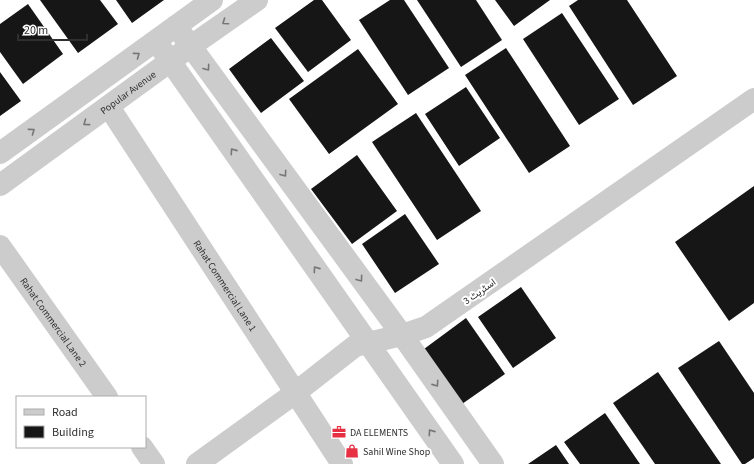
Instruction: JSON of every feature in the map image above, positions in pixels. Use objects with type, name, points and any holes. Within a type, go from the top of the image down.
[{"type":"street","points":[[0,153],[212,0]]},
{"type":"street","name":"Popular Avenue","points":[[0,185],[191,46],[257,0]]},
{"type":"street","points":[[176,26],[402,335],[493,464]]},
{"type":"street","points":[[156,41],[454,464]]},
{"type":"street","name":"اسٹریٹ 3","points":[[197,464],[295,393],[355,346],[402,335],[426,327],[754,99]]},
{"type":"street","name":"Rahat Commercial Lane 1","points":[[109,107],[342,464]]},
{"type":"street","name":"Rahat Commercial Lane 2","points":[[0,246],[106,396]]},
{"type":"street","points":[[143,448],[154,464]]},
{"type":"building","points":[[40,0],[100,0],[118,24],[78,53]]},
{"type":"building","points":[[116,0],[164,0],[132,23]]},
{"type":"building","points":[[314,0],[322,0],[351,40],[308,72],[275,28]]},
{"type":"building","points":[[390,0],[404,0],[449,68],[408,95],[359,20]]},
{"type":"building","points":[[417,0],[476,0],[502,40],[461,67]]},
{"type":"building","points":[[495,0],[550,0],[514,26]]},
{"type":"building","points":[[578,0],[627,0],[677,76],[633,105],[569,6]]},
{"type":"building","points":[[28,4],[63,54],[23,84],[0,52],[0,24]]},
{"type":"building","points":[[562,13],[619,99],[579,125],[523,39]]},
{"type":"building","points":[[271,38],[304,81],[261,113],[229,69]]},
{"type":"building","points":[[506,48],[570,146],[529,173],[465,75]]},
{"type":"building","points":[[358,49],[398,104],[329,154],[289,99]]},
{"type":"building","points":[[0,72],[21,101],[0,116]]},
{"type":"building","points":[[466,87],[500,138],[459,166],[425,114]]},
{"type":"building","points":[[416,113],[481,211],[437,240],[372,142]]},
{"type":"building","points":[[357,155],[397,211],[352,244],[311,189]]},
{"type":"building","points":[[754,186],[754,303],[729,321],[675,242]]},
{"type":"building","points":[[405,214],[439,264],[395,293],[362,244]]},
{"type":"building","points":[[521,287],[556,338],[513,368],[478,317]]},
{"type":"building","points":[[466,318],[505,374],[462,404],[424,349]]},
{"type":"building","points":[[719,341],[754,393],[754,458],[745,464],[742,464],[678,368]]},
{"type":"building","points":[[658,372],[721,464],[655,464],[613,403]]},
{"type":"building","points":[[605,413],[640,464],[580,464],[564,442]]},
{"type":"building","points":[[556,445],[569,464],[528,464]]},
{"type":"place","name":"DA ELEMENTS","points":[[339,432]]},
{"type":"place","name":"Sahil Wine Shop","points":[[352,451]]}]
